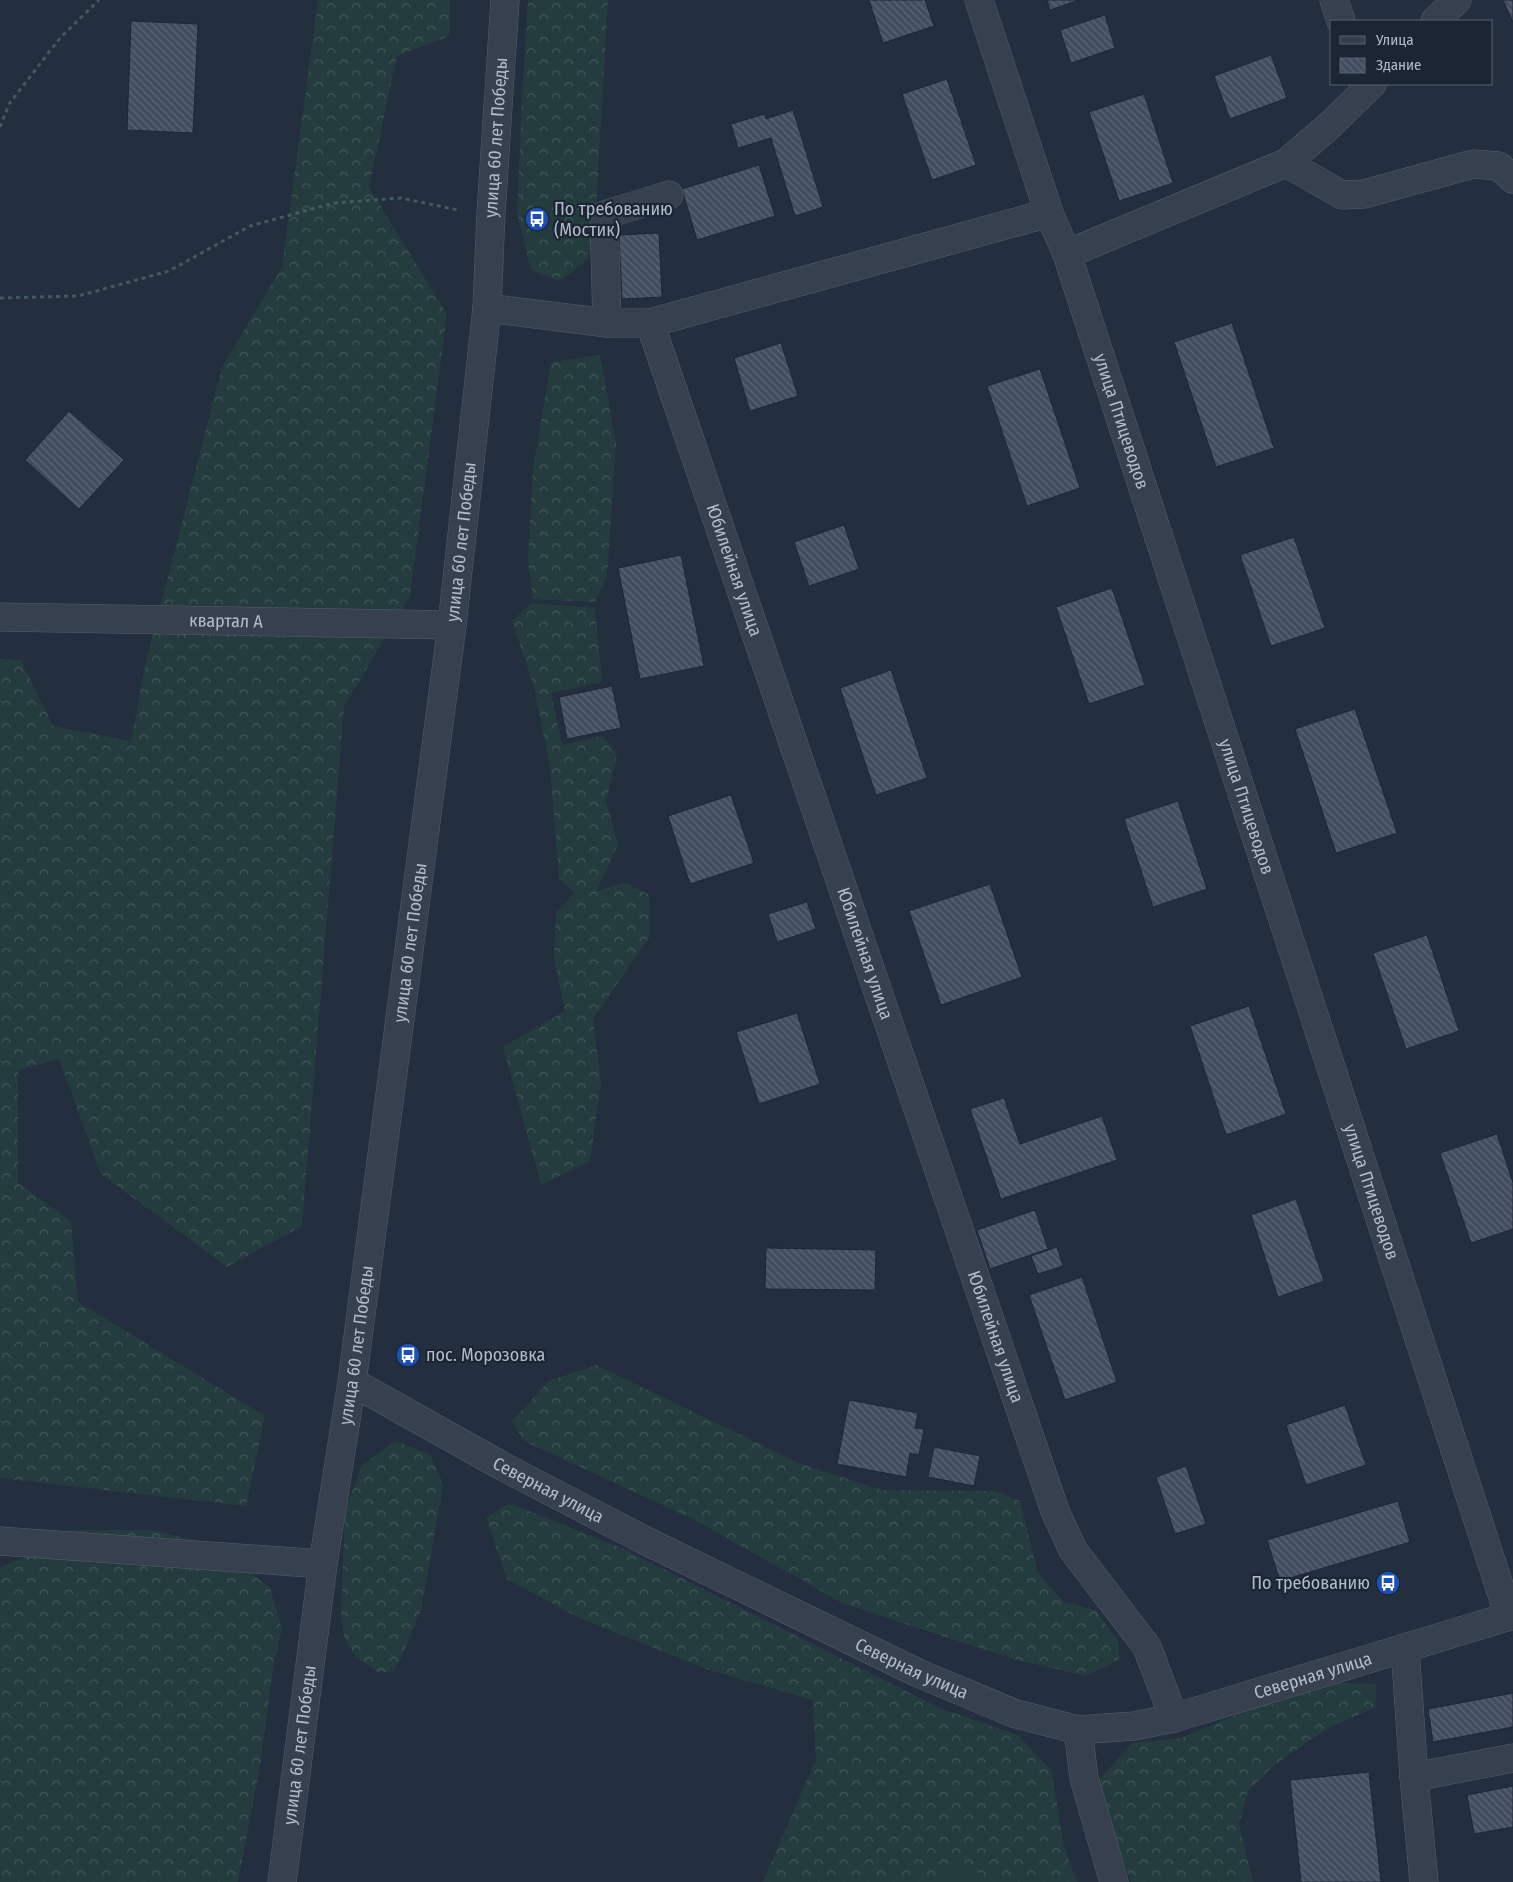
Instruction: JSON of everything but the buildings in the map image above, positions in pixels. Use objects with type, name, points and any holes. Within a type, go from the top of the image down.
[{"type":"street","name":"улица 60 лет Победы","points":[[282,1882],[324,1564],[352,1382],[452,625],[487,308],[491,213],[505,0]]},
{"type":"street","name":"улица Птицеводов","points":[[979,0],[1049,213],[1067,254],[1511,1616]]},
{"type":"street","points":[[1334,0],[1341,20]]},
{"type":"street","points":[[1436,20],[1457,0]]},
{"type":"street","points":[[1067,254],[1286,163],[1329,126],[1348,96],[1370,85]]},
{"type":"street","points":[[1286,163],[1342,195],[1364,194],[1473,164],[1499,166],[1513,179]]},
{"type":"street","points":[[608,323],[604,215],[669,195]]},
{"type":"street","points":[[487,308],[608,323],[650,323],[1049,213]]},
{"type":"street","name":"Юбилейная улица","points":[[650,323],[1055,1511],[1073,1550],[1147,1647],[1174,1718]]},
{"type":"street","name":"квартал А","points":[[0,617],[452,625]]},
{"type":"street","name":"Северная улица","points":[[352,1382],[502,1466],[644,1540],[918,1673],[1013,1714],[1078,1730],[1134,1726],[1174,1718],[1511,1616]]},
{"type":"street","points":[[0,1541],[324,1564]]},
{"type":"street","points":[[1405,1648],[1424,1882]]},
{"type":"street","points":[[1078,1730],[1084,1778],[1114,1882]]},
{"type":"street","points":[[1414,1777],[1513,1758]]},
{"type":"path","points":[[0,127],[9,104],[60,38],[99,0]]},
{"type":"path","points":[[0,298],[78,296],[169,271],[250,226],[334,204],[401,198],[459,211]]},
{"type":"green space","points":[[318,0],[450,0],[450,36],[397,56],[369,187],[447,314],[410,596],[344,707],[302,1226],[227,1267],[101,1174],[59,1059],[18,1070],[18,1183],[71,1221],[78,1302],[265,1416],[246,1506],[0,1478],[0,659],[21,660],[53,726],[131,741],[145,666],[222,367],[282,267]]},
{"type":"green space","points":[[528,0],[608,0],[595,224],[588,259],[560,281],[531,270],[517,213]]},
{"type":"green space","points":[[600,355],[616,444],[607,576],[595,602],[533,599],[528,562],[533,468],[551,362]]},
{"type":"green space","points":[[531,603],[595,608],[602,682],[551,693],[562,745],[603,736],[617,755],[606,801],[618,845],[596,891],[625,883],[649,895],[650,936],[593,1019],[601,1082],[590,1161],[541,1185],[503,1047],[565,1011],[554,957],[556,913],[575,893],[559,879],[550,767],[534,687],[512,621]]},
{"type":"green space","points":[[596,1365],[799,1463],[882,1490],[995,1491],[1020,1501],[1038,1573],[1063,1601],[1096,1611],[1119,1643],[1119,1660],[1086,1676],[1013,1659],[842,1603],[695,1520],[524,1441],[512,1421],[549,1381]]},
{"type":"green space","points":[[395,1441],[431,1455],[443,1486],[421,1610],[401,1659],[392,1672],[378,1672],[357,1658],[345,1640],[341,1615],[345,1511],[362,1465]]},
{"type":"green space","points":[[509,1503],[624,1549],[942,1709],[1018,1735],[1051,1770],[1064,1846],[1077,1882],[991,1882],[961,1861],[938,1882],[763,1882],[816,1759],[813,1700],[706,1669],[579,1618],[507,1579],[486,1518]]},
{"type":"green space","points":[[69,1530],[149,1530],[208,1543],[270,1587],[282,1630],[273,1668],[260,1767],[238,1882],[0,1882],[0,1567],[28,1556]]},
{"type":"green space","points":[[1339,1683],[1376,1684],[1376,1707],[1326,1729],[1276,1764],[1248,1791],[1239,1824],[1253,1882],[1131,1882],[1114,1837],[1099,1780],[1132,1743],[1181,1738],[1243,1712]]},
{"type":"green space","points":[[961,1861],[991,1882],[938,1882]]},
{"type":"place","name":"По требованию (Мостик)","points":[[537,219]]},
{"type":"place","name":"пос. Морозовка","points":[[408,1355]]},
{"type":"place","name":"По требованию","points":[[1388,1583]]}]
